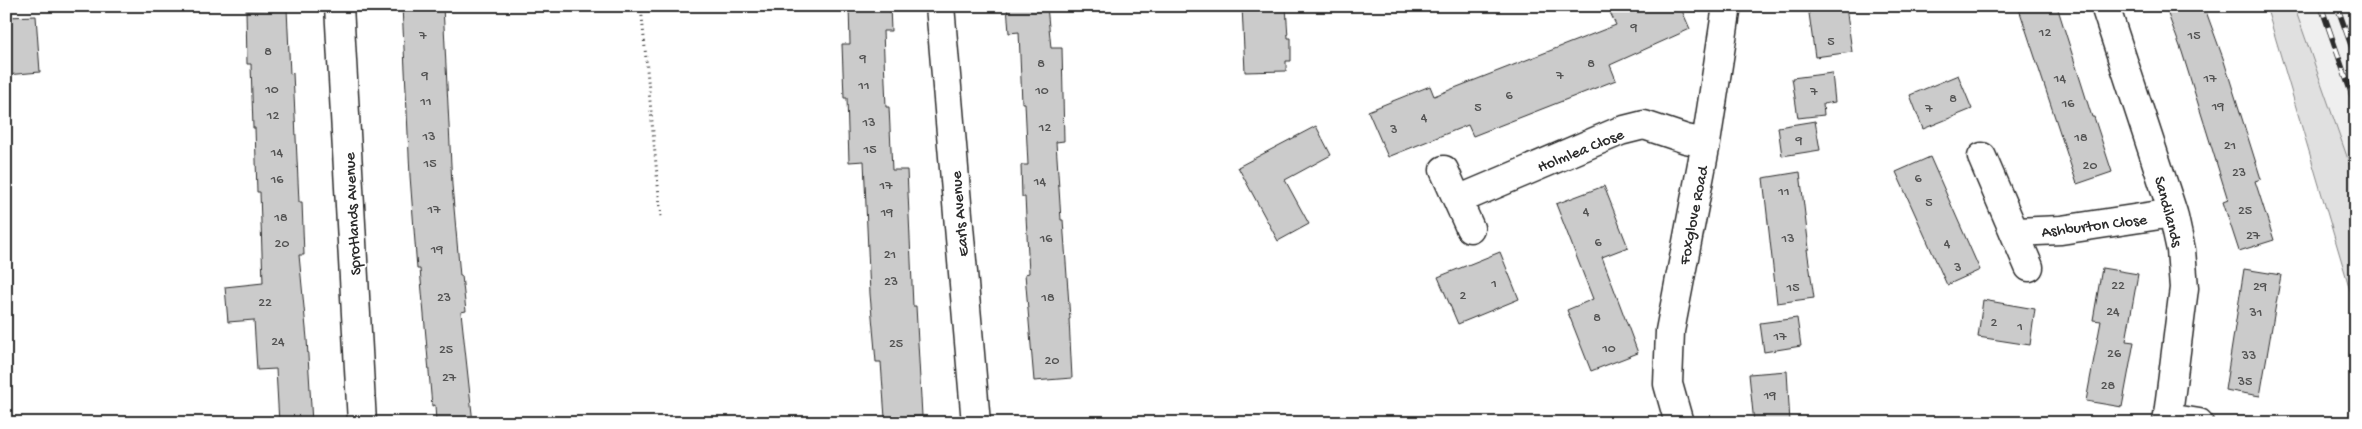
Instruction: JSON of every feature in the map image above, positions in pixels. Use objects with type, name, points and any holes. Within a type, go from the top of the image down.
[{"type":"street","name":"Sprotlands Avenue","points":[[339,6],[362,423]]},
{"type":"street","name":"Earls Avenue","points":[[940,6],[976,423]]},
{"type":"street","name":"Foxglove Road","points":[[1679,423],[1668,384],[1670,331],[1706,143],[1727,6]]},
{"type":"street","name":"Sandilands","points":[[2105,6],[2173,213],[2182,250],[2184,288],[2167,420]]},
{"type":"street","name":"Holmlea Close","points":[[1458,200],[1620,131],[1644,125],[1706,143]]},
{"type":"street","name":"Ashburton Close","points":[[1982,158],[2029,267]]},
{"type":"street","points":[[1444,170],[1470,228]]},
{"type":"street","name":"Ashburton Close","points":[[2014,232],[2061,230],[2173,213]]},
{"type":"street","points":[[2167,420],[2199,423]]},
{"type":"path","points":[[641,6],[661,217]]},
{"type":"shaded area","points":[[2266,6],[2294,6],[2356,182],[2356,310]]},
{"type":"shaded area","points":[[2294,6],[2356,6],[2356,182],[2297,14]]},
{"type":"building","points":[[402,6],[443,6],[452,185],[460,276],[462,276],[466,311],[461,312],[473,423],[436,423],[435,405],[432,406],[420,269],[417,269],[410,176]]},
{"type":"building","points":[[849,6],[890,6],[891,31],[883,31],[886,107],[889,107],[892,170],[907,170],[913,306],[916,306],[922,416],[885,418],[881,362],[876,362],[870,294],[864,161],[849,162],[847,98],[844,98],[842,44],[850,44]]},
{"type":"building","points":[[1007,6],[1047,6],[1051,48],[1062,48],[1064,141],[1056,142],[1070,319],[1072,378],[1034,381],[1025,274],[1029,273],[1025,197],[1022,197],[1021,165],[1028,165],[1025,103],[1022,103],[1019,32],[1009,33]]},
{"type":"building","points":[[1242,6],[1286,6],[1288,38],[1291,38],[1291,61],[1286,61],[1286,71],[1245,72]]},
{"type":"building","points":[[1607,6],[1680,6],[1690,29],[1610,65],[1616,80],[1473,136],[1468,125],[1388,157],[1368,111],[1430,86],[1434,96],[1616,25]]},
{"type":"building","points":[[1808,6],[1846,6],[1852,52],[1815,57]]},
{"type":"building","points":[[2018,6],[2057,6],[2092,117],[2094,117],[2112,172],[2077,184]]},
{"type":"building","points":[[2165,6],[2204,6],[2223,58],[2261,179],[2255,181],[2274,240],[2239,251],[2223,202],[2228,200],[2182,52]]},
{"type":"building","points":[[287,9],[290,74],[293,73],[299,202],[302,202],[304,255],[299,255],[312,423],[279,423],[276,369],[257,370],[254,320],[228,322],[225,287],[263,283],[260,192],[257,192],[251,64],[247,64],[246,10]]},
{"type":"building","points":[[36,16],[40,72],[6,75],[6,17]]},
{"type":"building","points":[[1832,73],[1835,102],[1823,104],[1824,115],[1798,118],[1792,78]]},
{"type":"building","points":[[1958,75],[1972,109],[1923,129],[1910,95]]},
{"type":"building","points":[[1815,121],[1820,150],[1782,156],[1778,127]]},
{"type":"building","points":[[1316,126],[1331,155],[1285,180],[1309,224],[1278,241],[1238,167]]},
{"type":"building","points":[[1930,157],[1980,270],[1947,285],[1896,172]]},
{"type":"building","points":[[1800,172],[1809,249],[1807,249],[1814,298],[1777,303],[1763,178]]},
{"type":"building","points":[[1604,186],[1628,247],[1602,257],[1638,353],[1591,371],[1567,310],[1593,299],[1556,204]]},
{"type":"building","points":[[1500,252],[1519,299],[1458,324],[1438,277]]},
{"type":"building","points":[[2102,268],[2138,274],[2126,341],[2134,342],[2122,407],[2086,401],[2101,321],[2093,320]]},
{"type":"building","points":[[2244,269],[2281,275],[2260,396],[2225,390]]},
{"type":"building","points":[[1983,300],[2035,309],[2030,345],[1978,337]]},
{"type":"building","points":[[1797,318],[1801,346],[1764,352],[1760,323]]},
{"type":"building","points":[[1787,371],[1790,423],[1754,423],[1749,374]]},
{"type":"railway","points":[[2321,6],[2356,107]]},
{"type":"railway","points":[[2337,6],[2356,59]]}]
